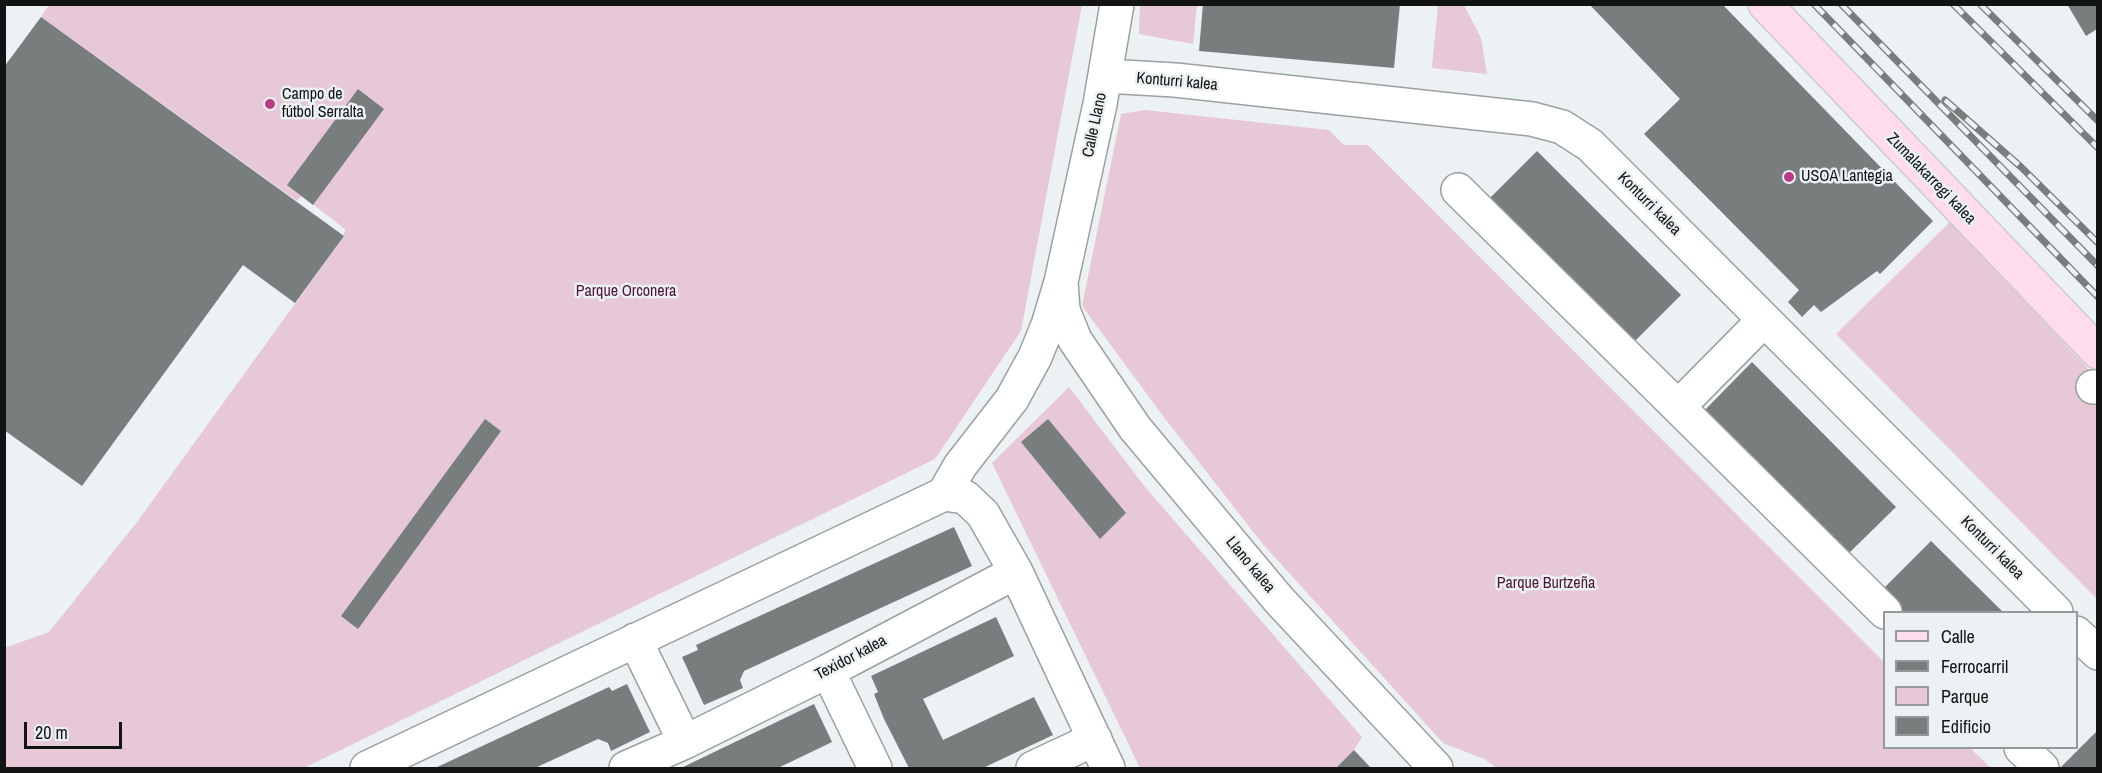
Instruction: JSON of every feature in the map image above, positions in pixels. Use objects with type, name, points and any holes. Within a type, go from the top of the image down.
[{"type":"main road","name":"Zumalakarregi kalea","points":[[1765,4],[2097,352]]},
{"type":"street","name":"Calle Llano","points":[[1068,245],[1105,76],[1118,4]]},
{"type":"street","name":"Konturri kalea","points":[[1105,76],[1175,80],[1532,119],[1562,127],[1590,145],[2055,611]]},
{"type":"street","points":[[1458,190],[1884,611]]},
{"type":"street","name":"Llano kalea","points":[[944,494],[960,466],[1012,399],[1035,357],[1048,325],[1061,282],[1068,245]]},
{"type":"street","name":"Llano kalea","points":[[1061,282],[1064,310],[1075,340],[1135,428],[1279,600],[1426,762]]},
{"type":"street","points":[[1678,407],[1764,320]]},
{"type":"street","name":"Llano kalea","points":[[1018,387],[1061,364],[1077,363],[1095,371]]},
{"type":"street","points":[[367,768],[944,494],[965,497],[982,514],[1016,572],[1108,768]]},
{"type":"street","name":"Texidor kalea","points":[[626,768],[685,742],[828,671],[1016,572]]},
{"type":"street","points":[[2078,635],[2097,653]]},
{"type":"street","points":[[635,640],[685,742]]},
{"type":"street","points":[[828,671],[875,768]]},
{"type":"street","points":[[1033,768],[1095,739]]},
{"type":"street","points":[[2023,749],[2042,768]]},
{"type":"green space","name":"Parque Orconera","points":[[49,5],[1082,5],[1021,331],[935,459],[304,768],[5,768],[4,648],[49,632],[137,522],[344,236],[345,229],[302,196],[297,201],[41,17]]},
{"type":"green space","points":[[1140,5],[1197,5],[1193,44],[1139,34]]},
{"type":"green space","points":[[1438,5],[1464,5],[1481,38],[1487,74],[1432,68]]},
{"type":"green space","name":"Parque Burtzeña","points":[[1145,110],[1329,130],[1344,145],[1368,145],[1883,661],[1883,749],[1971,749],[1991,768],[1497,768],[1484,759],[1443,743],[1262,543],[1163,416],[1082,306],[1121,114]]},
{"type":"green space","points":[[1950,222],[2097,378],[2097,599],[1836,334]]},
{"type":"green space","points":[[1069,387],[1145,487],[1362,737],[1354,750],[1336,768],[1140,768],[992,463]]},
{"type":"building","points":[[1203,4],[1400,4],[1394,68],[1199,51]]},
{"type":"building","name":"USOA Lantegia","points":[[1589,4],[1722,4],[1933,221],[1880,274],[1877,271],[1821,312],[1814,305],[1802,317],[1788,302],[1799,290],[1644,134],[1680,99]]},
{"type":"building","points":[[2067,4],[2097,4],[2097,29],[2086,36]]},
{"type":"building","points":[[41,17],[344,236],[295,303],[243,265],[82,486],[4,430],[4,67]]},
{"type":"building","points":[[358,89],[384,109],[313,205],[287,185]]},
{"type":"building","points":[[1537,151],[1681,295],[1632,344],[1488,200]]},
{"type":"building","points":[[1752,362],[1896,507],[1846,556],[1702,413]]},
{"type":"building","points":[[485,419],[501,431],[358,629],[341,616]]},
{"type":"building","points":[[1048,419],[1126,513],[1100,539],[1021,442]]},
{"type":"building","points":[[954,527],[972,566],[744,671],[740,680],[743,688],[704,705],[682,657],[698,650],[696,645]]},
{"type":"building","points":[[1931,541],[2002,611],[1902,611],[1881,591]]},
{"type":"building","points":[[996,617],[1014,656],[923,699],[943,740],[1034,697],[1053,735],[983,768],[909,768],[884,719],[874,694],[878,692],[871,676]]},
{"type":"building","points":[[627,684],[650,732],[611,751],[608,743],[598,739],[535,768],[435,768],[609,687],[612,691]]},
{"type":"building","points":[[814,704],[832,742],[778,768],[681,768]]},
{"type":"building","points":[[2097,731],[2097,768],[2060,768]]},
{"type":"building","points":[[1354,750],[1371,768],[1336,768]]},
{"type":"railway","points":[[1814,4],[2098,297]]},
{"type":"railway","points":[[1841,4],[2098,266]]},
{"type":"railway","points":[[1953,4],[2098,148]]},
{"type":"railway","points":[[1980,4],[2098,121]]},
{"type":"railway","points":[[1945,100],[2021,167],[2098,243]]},
{"type":"place","name":"Campo de fútbol Serralta","points":[[270,104]]},
{"type":"place","name":"USOA Lantegia","points":[[1789,177]]}]
